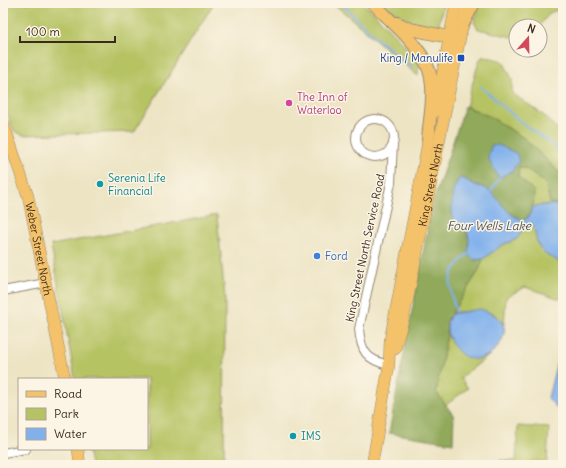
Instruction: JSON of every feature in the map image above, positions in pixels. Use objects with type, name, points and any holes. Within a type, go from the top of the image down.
[{"type":"highway","points":[[463,24],[474,3]]},
{"type":"highway","points":[[376,6],[397,23],[410,29],[449,37]]},
{"type":"highway","points":[[376,6],[408,38],[420,53],[430,70],[432,83],[428,140]]},
{"type":"main road","name":"King Street North","points":[[372,465],[389,365],[390,340],[428,140],[440,92],[456,3]]},
{"type":"main road","name":"King Street North","points":[[389,365],[398,340],[405,312],[467,3]]},
{"type":"main road","name":"Weber Street North","points":[[3,122],[28,196],[65,378]]},
{"type":"main road","points":[[78,450],[80,465]]},
{"type":"street","name":"King Street North Service Road","points":[[389,365],[373,360],[365,353],[360,343],[359,329],[391,182],[394,134],[391,128],[380,119],[373,119],[363,124],[357,135],[358,146],[362,152],[374,157],[386,153],[393,143]]},
{"type":"street","points":[[3,291],[46,284]]},
{"type":"street","points":[[3,453],[20,450]]},
{"type":"green space","points":[[3,3],[214,3],[134,132],[23,135],[14,131],[3,102]]},
{"type":"green space","points":[[333,3],[364,3],[419,60],[418,76]]},
{"type":"green space","points":[[383,3],[444,3],[438,27],[422,24],[402,17]]},
{"type":"green space","points":[[479,3],[563,3],[563,9],[551,12],[546,18],[508,18],[508,36],[478,29],[474,22]]},
{"type":"green space","points":[[482,57],[503,61],[512,79],[512,93],[546,117],[563,136],[563,176],[525,139],[491,117],[466,106],[479,61]]},
{"type":"green space","points":[[465,106],[491,117],[525,139],[563,176],[563,204],[550,203],[546,184],[530,171],[519,166],[518,177],[534,191],[531,211],[524,220],[509,212],[487,189],[461,178],[457,182],[458,226],[463,227],[469,238],[475,260],[483,259],[478,272],[446,322],[447,335],[436,392],[454,416],[453,443],[389,433],[432,205]]},
{"type":"green space","points":[[519,166],[530,171],[546,184],[550,203],[563,204],[563,207],[544,205],[532,207],[534,203],[518,177]]},
{"type":"green space","points":[[217,215],[225,298],[224,465],[91,465],[88,450],[148,450],[148,378],[75,378],[51,245]]},
{"type":"green space","points":[[526,224],[534,227],[538,244],[543,252],[557,259],[563,267],[563,300],[525,287],[506,297],[504,324],[493,313],[456,312],[451,314],[478,272],[483,259],[502,245],[517,239]]},
{"type":"green space","points":[[447,335],[453,344],[484,358],[491,354],[460,378],[468,388],[446,405],[436,392]]},
{"type":"green space","points":[[518,426],[549,428],[547,462],[531,461],[531,465],[500,465],[500,460],[516,461]]},
{"type":"water","points":[[498,145],[516,153],[519,161],[512,171],[499,178],[488,158],[491,146]]},
{"type":"water","name":"Four Wells Lake","points":[[460,178],[489,190],[509,212],[524,220],[529,217],[532,207],[552,205],[563,207],[563,267],[541,250],[534,227],[526,224],[517,239],[502,245],[483,259],[474,260],[468,254],[469,239],[466,229],[459,225],[453,224],[453,194],[456,183]]},
{"type":"water","points":[[480,309],[499,318],[503,324],[504,331],[502,339],[490,354],[481,358],[471,359],[461,354],[452,343],[448,336],[447,325],[451,314]]},
{"type":"water","points":[[563,319],[563,415],[548,398],[558,357]]},
{"type":"waterway","points":[[341,3],[373,35],[413,68]]},
{"type":"waterway","points":[[481,87],[523,124],[553,145],[563,155]]},
{"type":"waterway","points":[[491,191],[499,178]]},
{"type":"waterway","points":[[456,312],[451,295],[450,280],[455,267],[468,254]]},
{"type":"place","name":"King / Manulife","points":[[461,58]]},
{"type":"place","name":"The Inn of Waterloo","points":[[289,103]]},
{"type":"place","name":"Serenia Life Financial","points":[[100,184]]},
{"type":"place","name":"Ford","points":[[317,256]]},
{"type":"place","name":"IMS","points":[[293,436]]}]
